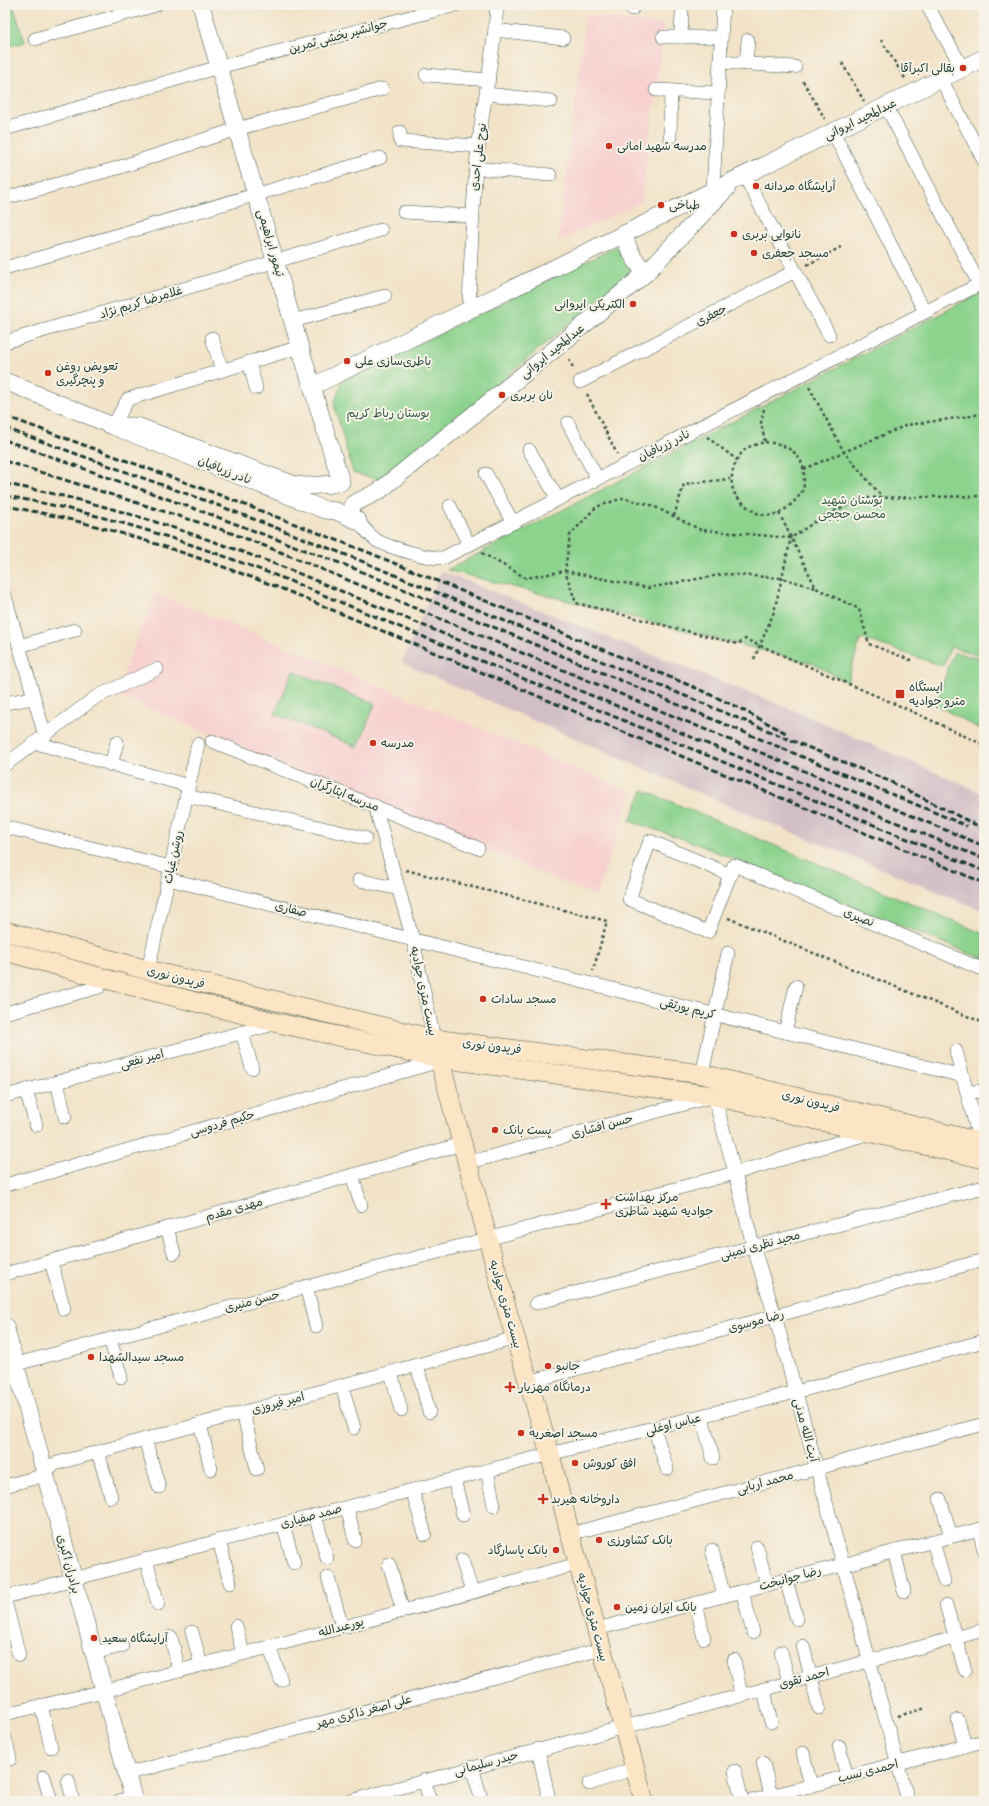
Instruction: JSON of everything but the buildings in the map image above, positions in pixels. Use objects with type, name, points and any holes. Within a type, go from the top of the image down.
[{"type":"main road","name":"فریدون نوری","points":[[5,931],[148,970],[434,1039],[702,1074],[983,1149]]},
{"type":"main road","name":"فریدون نوری","points":[[5,951],[144,989],[439,1059],[714,1096],[872,1133],[983,1149]]},
{"type":"main road","points":[[144,989],[148,970]]},
{"type":"main road","name":"بیست متری جوادیه","points":[[434,1039],[528,1382],[550,1454],[578,1564],[644,1801]]},
{"type":"street","points":[[35,38],[156,5]]},
{"type":"street","name":"تیمور ابراهیمی","points":[[201,5],[294,320],[300,347],[313,386],[337,483]]},
{"type":"street","name":"جوانشیر بخشی ثمرین","points":[[5,129],[219,67],[456,5]]},
{"type":"street","name":"نوح علی احدی","points":[[469,309],[472,216],[476,168],[489,80],[497,5]]},
{"type":"street","points":[[713,190],[723,5]]},
{"type":"street","points":[[927,5],[963,69]]},
{"type":"street","points":[[681,37],[682,13]]},
{"type":"street","points":[[495,30],[563,38]]},
{"type":"street","points":[[663,37],[721,37]]},
{"type":"street","points":[[746,64],[748,40]]},
{"type":"street","name":"عبدالمجید ایروانی","points":[[313,386],[984,58]]},
{"type":"street","points":[[720,62],[795,67]]},
{"type":"street","points":[[426,75],[489,80]]},
{"type":"street","points":[[941,79],[984,161]]},
{"type":"street","points":[[5,198],[114,169],[237,129],[382,89]]},
{"type":"street","points":[[656,90],[718,94]]},
{"type":"street","points":[[670,137],[671,91]]},
{"type":"street","points":[[487,94],[551,101]]},
{"type":"street","points":[[879,109],[982,283]]},
{"type":"street","points":[[833,132],[925,312]]},
{"type":"street","points":[[400,137],[479,146]]},
{"type":"street","points":[[5,268],[256,193],[380,158]]},
{"type":"street","points":[[476,168],[550,174]]},
{"type":"street","points":[[740,177],[795,271],[829,336]]},
{"type":"street","name":"عبدالمجید ایروانی","points":[[349,511],[379,491],[561,344],[646,272],[740,177]]},
{"type":"street","points":[[404,212],[472,216]]},
{"type":"street","name":"غلامرضا کریم نژاد","points":[[5,342],[381,230]]},
{"type":"street","points":[[624,234],[627,249],[636,262],[646,272]]},
{"type":"street","name":"جعفری","points":[[580,382],[795,271]]},
{"type":"street","name":"نادر زربافیان","points":[[5,381],[113,426],[325,510],[349,511],[377,540],[413,553],[434,558],[443,558],[622,465],[803,375],[982,283]]},
{"type":"street","points":[[294,320],[385,296]]},
{"type":"street","points":[[212,338],[222,370]]},
{"type":"street","points":[[113,426],[128,399],[300,347]]},
{"type":"street","points":[[249,362],[256,388]]},
{"type":"street","points":[[568,424],[597,478]]},
{"type":"street","name":"نادر زربافیان","points":[[113,426],[137,426],[295,485],[307,486],[337,483]]},
{"type":"street","points":[[529,450],[558,499]]},
{"type":"street","points":[[486,474],[513,522]]},
{"type":"street","points":[[337,483],[346,483],[355,494],[349,511],[332,509],[326,501],[326,491],[337,483]]},
{"type":"street","points":[[450,506],[469,545]]},
{"type":"street","points":[[5,596],[13,639],[33,698],[40,740]]},
{"type":"street","points":[[13,639],[75,630]]},
{"type":"street","points":[[5,765],[96,697],[157,669]]},
{"type":"street","points":[[5,704],[33,698]]},
{"type":"street","points":[[40,740],[188,791],[365,838]]},
{"type":"street","name":"مدرسه ایثارگران","points":[[212,741],[478,848]]},
{"type":"street","points":[[111,764],[117,742]]},
{"type":"street","name":"روشن غیاث","points":[[148,970],[198,744]]},
{"type":"street","name":"بیست متری جوادیه","points":[[375,806],[413,940],[434,1039]]},
{"type":"street","name":"صفاری","points":[[5,827],[413,940]]},
{"type":"street","name":"نصیری","points":[[716,913],[708,932],[629,898],[650,841],[732,870],[984,970]]},
{"type":"street","points":[[716,913],[732,870]]},
{"type":"street","points":[[359,880],[399,889]]},
{"type":"street","name":"کریم پورتقی","points":[[413,940],[963,1076]]},
{"type":"street","points":[[702,1074],[728,953]]},
{"type":"street","points":[[785,1032],[796,986]]},
{"type":"street","points":[[5,1013],[99,987]]},
{"type":"street","name":"امیر نفعی","points":[[5,1096],[57,1082],[115,1061],[242,1032],[278,1022]]},
{"type":"street","points":[[242,1032],[252,1068]]},
{"type":"street","points":[[956,1051],[983,1149]]},
{"type":"street","name":"حکیم فردوسی","points":[[5,1185],[439,1059]]},
{"type":"street","points":[[57,1082],[66,1117]]},
{"type":"street","points":[[26,1090],[36,1125]]},
{"type":"street","points":[[967,1092],[984,1091]]},
{"type":"street","name":"حسن افشاری","points":[[467,1163],[714,1096]]},
{"type":"street","name":"آیت‌ الله مدنی","points":[[714,1096],[753,1246],[775,1316],[908,1801]]},
{"type":"street","name":"حسن منیری","points":[[10,1366],[735,1173],[872,1133]]},
{"type":"street","name":"مهدی مقدم","points":[[5,1274],[462,1144]]},
{"type":"street","points":[[352,1175],[361,1205]]},
{"type":"street","name":"مجید نظری نمینی","points":[[536,1303],[984,1187]]},
{"type":"street","points":[[167,1228],[174,1253]]},
{"type":"street","name":"رضا موسوی","points":[[528,1382],[984,1260]]},
{"type":"street","points":[[51,1261],[64,1309]]},
{"type":"street","points":[[306,1286],[316,1326]]},
{"type":"street","name":"برادران اکبری","points":[[5,1326],[10,1366],[46,1475],[126,1774],[129,1800]]},
{"type":"street","name":"امیر فیروزی","points":[[46,1475],[54,1464],[516,1338]]},
{"type":"street","points":[[110,1340],[121,1377]]},
{"type":"street","name":"عباس اوغلی","points":[[550,1454],[702,1417],[984,1341]]},
{"type":"street","points":[[417,1365],[429,1412]]},
{"type":"street","points":[[391,1372],[401,1410]]},
{"type":"street","points":[[342,1386],[354,1428]]},
{"type":"street","points":[[243,1412],[257,1469]]},
{"type":"street","points":[[702,1417],[713,1458]]},
{"type":"street","points":[[200,1424],[211,1469]]},
{"type":"street","name":"محمد اربابی","points":[[570,1534],[984,1424]]},
{"type":"street","points":[[654,1428],[667,1469]]},
{"type":"street","points":[[145,1439],[159,1487]]},
{"type":"street","points":[[98,1452],[111,1497]]},
{"type":"street","name":"صمد صفیاری","points":[[5,1597],[550,1454]]},
{"type":"street","points":[[487,1470],[494,1506]]},
{"type":"street","points":[[5,1486],[46,1475]]},
{"type":"street","points":[[454,1478],[463,1515]]},
{"type":"street","points":[[412,1490],[425,1534]]},
{"type":"street","points":[[940,1499],[951,1536]]},
{"type":"street","points":[[347,1507],[355,1540]]},
{"type":"street","points":[[315,1515],[327,1558]]},
{"type":"street","points":[[283,1524],[294,1563]]},
{"type":"street","points":[[981,1528],[984,1550]]},
{"type":"street","name":"رضا جوانبخت","points":[[597,1629],[981,1528]]},
{"type":"street","points":[[219,1540],[230,1583]]},
{"type":"street","points":[[933,1541],[944,1581]]},
{"type":"street","points":[[757,1547],[767,1585]]},
{"type":"street","points":[[712,1550],[724,1596]]},
{"type":"street","points":[[894,1551],[904,1591]]},
{"type":"street","points":[[146,1559],[158,1604]]},
{"type":"street","points":[[462,1560],[472,1592]]},
{"type":"street","points":[[389,1564],[403,1611]]},
{"type":"street","name":"پورعبدالله","points":[[5,1714],[104,1691],[578,1564]]},
{"type":"street","points":[[328,1577],[342,1627]]},
{"type":"street","points":[[786,1580],[797,1619]]},
{"type":"street","points":[[742,1591],[753,1632]]},
{"type":"street","points":[[5,1601],[19,1655]]},
{"type":"street","points":[[696,1603],[704,1638]]},
{"type":"street","points":[[946,1605],[965,1670]]},
{"type":"street","points":[[236,1626],[244,1653]]},
{"type":"street","name":"احمد تقوی","points":[[623,1726],[984,1630]]},
{"type":"street","points":[[192,1632],[201,1665]]},
{"type":"street","points":[[171,1637],[179,1671]]},
{"type":"street","points":[[94,1653],[122,1646]]},
{"type":"street","points":[[269,1646],[281,1680]]},
{"type":"street","points":[[803,1646],[812,1676],[819,1708]]},
{"type":"street","name":"علی اصغر ذاکری مهر","points":[[126,1774],[602,1649]]},
{"type":"street","points":[[781,1652],[789,1682]]},
{"type":"street","points":[[734,1660],[741,1695]]},
{"type":"street","points":[[764,1689],[771,1722]]},
{"type":"street","points":[[41,1706],[51,1747]]},
{"type":"street","points":[[958,1720],[965,1746]]},
{"type":"street","name":"حیدر سلیمانی","points":[[350,1801],[623,1726]]},
{"type":"street","points":[[5,1738],[10,1759]]},
{"type":"street","name":"احمدی نسب","points":[[751,1801],[771,1795],[795,1796],[811,1786],[984,1741]]},
{"type":"street","points":[[839,1746],[847,1777]]},
{"type":"street","points":[[538,1749],[548,1795]]},
{"type":"street","points":[[803,1753],[811,1786]]},
{"type":"street","points":[[763,1763],[771,1795]]},
{"type":"street","points":[[472,1768],[482,1801]]},
{"type":"street","points":[[589,1784],[635,1768]]},
{"type":"street","points":[[734,1771],[742,1801]]},
{"type":"street","points":[[44,1777],[51,1801]]},
{"type":"street","points":[[68,1780],[73,1801]]},
{"type":"street","points":[[424,1780],[430,1801]]},
{"type":"path","points":[[979,5],[984,15]]},
{"type":"path","points":[[881,40],[913,92]]},
{"type":"path","points":[[842,63],[879,109]]},
{"type":"path","points":[[803,81],[833,132]]},
{"type":"path","points":[[795,271],[841,247]]},
{"type":"path","points":[[561,344],[622,465]]},
{"type":"path","points":[[803,375],[844,452],[882,498]]},
{"type":"path","points":[[764,442],[761,423],[767,393]]},
{"type":"path","points":[[804,470],[907,425],[984,413]]},
{"type":"path","points":[[696,429],[737,460]]},
{"type":"path","points":[[764,442],[778,443],[796,452],[804,470],[803,489],[791,504],[779,513],[764,516],[751,510],[737,497],[730,479],[737,460],[747,448],[764,442]]},
{"type":"path","points":[[674,516],[684,484],[730,479]]},
{"type":"path","points":[[984,496],[863,498],[822,517],[791,538],[701,530],[651,505],[623,498],[596,508],[570,535],[565,571],[576,603],[738,644],[745,639],[909,710],[984,745]]},
{"type":"path","points":[[779,513],[816,588]]},
{"type":"path","points":[[754,659],[774,612],[791,538]]},
{"type":"path","points":[[469,545],[526,578],[565,571],[648,588],[725,574],[782,578],[816,588],[859,609],[869,644],[913,661]]},
{"type":"path","points":[[392,866],[607,921],[589,983]]},
{"type":"path","points":[[716,913],[984,1023]]},
{"type":"path","points":[[886,1720],[926,1708]]},
{"type":"shaded area","name":"مدرسه شهید امانی","points":[[586,15],[665,25],[641,202],[558,241]]},
{"type":"shaded area","points":[[441,571],[800,713],[984,794],[984,911],[757,818],[402,663]]},
{"type":"shaded area","name":"مدرسه","points":[[156,593],[632,792],[596,896],[115,694]]},
{"type":"green space","points":[[5,5],[13,5],[25,42],[5,47]]},
{"type":"green space","name":"بوستان رباط کریم","points":[[618,246],[631,271],[383,481],[353,473],[334,404],[342,381]]},
{"type":"green space","name":"بوستان شهید محسن حججی","points":[[984,291],[984,657],[951,647],[943,666],[861,638],[847,682],[812,663],[447,570]]},
{"type":"green space","points":[[954,652],[984,660],[984,731],[936,705]]},
{"type":"green space","points":[[293,671],[375,704],[358,747],[275,714]]},
{"type":"green space","points":[[643,790],[984,934],[984,959],[689,841],[630,821]]},
{"type":"railway","points":[[5,416],[217,494],[365,551],[696,688],[737,707],[786,733]]},
{"type":"railway","points":[[5,428],[212,503],[354,558],[889,781],[984,829]]},
{"type":"railway","points":[[5,440],[353,568],[967,826]]},
{"type":"railway","points":[[5,461],[226,531],[283,553],[984,846]]},
{"type":"railway","points":[[5,484],[41,491],[113,509],[184,531],[288,569],[984,859]]},
{"type":"railway","points":[[5,496],[76,511],[147,530],[285,579],[984,871]]},
{"type":"railway","points":[[5,506],[75,521],[144,540],[179,551],[280,588],[984,883]]},
{"type":"place","name":"بقالی اکبرآقا","points":[[963,68]]},
{"type":"place","name":"مدرسه شهید امانی","points":[[609,146]]},
{"type":"place","name":"آٰرایشگاه مردانه","points":[[756,186]]},
{"type":"place","name":"طباخی","points":[[661,205]]},
{"type":"place","name":"نانوایی بربری","points":[[734,234]]},
{"type":"place","name":"مسجد جعفری","points":[[754,253]]},
{"type":"place","name":"الکتریکی ایروانی","points":[[633,304]]},
{"type":"place","name":"باطری‌سازی علی","points":[[347,361]]},
{"type":"place","name":"تعویض روغن و پنچرگیری","points":[[48,373]]},
{"type":"place","name":"نان بربری","points":[[502,395]]},
{"type":"place","name":"ایستگاه مترو جوادیه","points":[[900,694]]},
{"type":"place","name":"مدرسه","points":[[373,743]]},
{"type":"place","name":"مسجد سادات","points":[[483,999]]},
{"type":"place","name":"پست بانک","points":[[495,1130]]},
{"type":"place","name":"مرکز بهداشت جوادیه شهید شاطری","points":[[606,1204]]},
{"type":"place","name":"مسجد سیدالشهدا","points":[[91,1357]]},
{"type":"place","name":"جانبو","points":[[548,1366]]},
{"type":"place","name":"درمانگاه مهزیار","points":[[510,1387]]},
{"type":"place","name":"مسجد اصغریه","points":[[521,1433]]},
{"type":"place","name":"افق کوروش","points":[[575,1463]]},
{"type":"place","name":"داروخانه هیربد","points":[[543,1499]]},
{"type":"place","name":"بانک کشاورزی","points":[[599,1540]]},
{"type":"place","name":"بانک پاسارگاد","points":[[556,1550]]},
{"type":"place","name":"بانک ایران زمین","points":[[617,1607]]},
{"type":"place","name":"آرایشگاه سعید","points":[[94,1638]]}]
